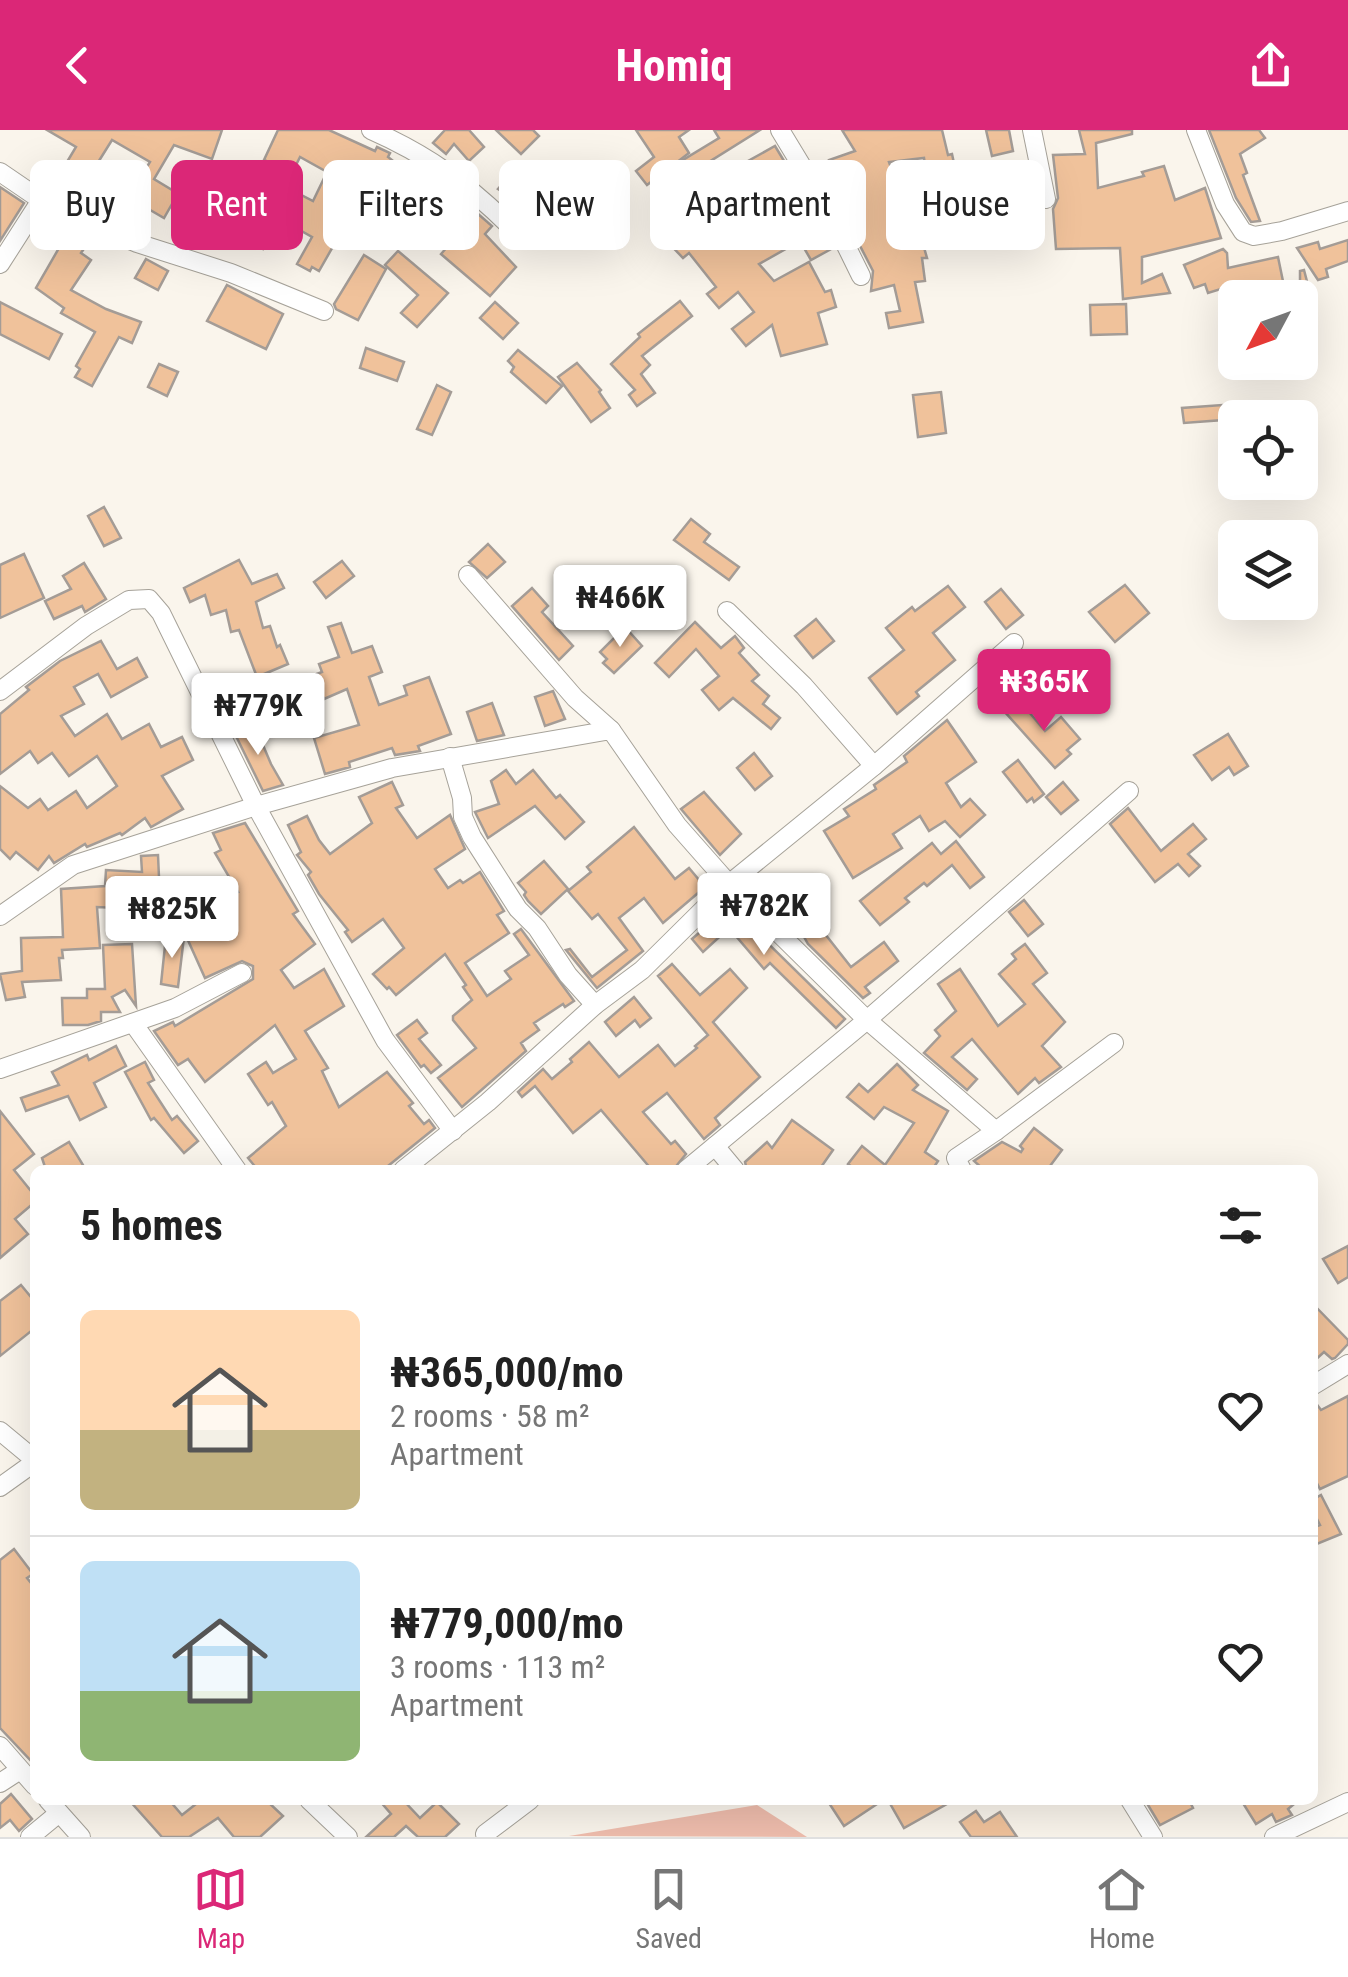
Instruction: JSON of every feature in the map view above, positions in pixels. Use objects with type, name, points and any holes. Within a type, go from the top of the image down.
[{"type":"street","points":[[372,130],[418,151],[470,186],[499,215]]},
{"type":"street","points":[[780,130],[830,211],[861,276]]},
{"type":"street","points":[[1032,130],[1046,199]]},
{"type":"street","points":[[1196,130],[1225,204],[1242,232],[1254,236],[1282,231],[1348,211]]},
{"type":"street","points":[[0,172],[30,192]]},
{"type":"street","points":[[0,264],[30,218]]},
{"type":"street","points":[[151,247],[231,273],[324,311]]},
{"type":"street","points":[[468,575],[576,698],[611,730],[677,825],[729,884],[867,1020],[996,1131]]},
{"type":"street","points":[[0,691],[100,617],[129,600],[149,599],[161,612],[256,806],[385,1040],[453,1131]]},
{"type":"street","points":[[727,610],[804,686],[874,766]]},
{"type":"street","points":[[410,1165],[595,1005],[642,970],[729,884],[874,766],[1014,643]]},
{"type":"street","points":[[0,916],[74,865],[256,806],[392,768],[611,730]]},
{"type":"street","points":[[450,757],[462,798],[462,817],[472,837],[518,910],[537,928],[568,975],[595,1005]]},
{"type":"street","points":[[692,1165],[1130,792]]},
{"type":"street","points":[[0,1069],[134,1023],[209,993],[242,974]]},
{"type":"street","points":[[134,1023],[233,1165]]},
{"type":"street","points":[[960,1165],[956,1158],[1114,1042]]},
{"type":"street","points":[[716,1146],[731,1165]]},
{"type":"street","points":[[1318,1382],[1348,1364]]},
{"type":"street","points":[[0,1431],[30,1457]]},
{"type":"street","points":[[0,1487],[30,1465]]},
{"type":"street","points":[[0,1746],[30,1781]]},
{"type":"street","points":[[0,1784],[20,1770]]},
{"type":"street","points":[[1274,1837],[1348,1802]]},
{"type":"street","points":[[315,1805],[348,1837]]},
{"type":"street","points":[[485,1836],[524,1805]]},
{"type":"street","points":[[1133,1805],[1152,1837]]},
{"type":"street","points":[[30,1837],[54,1806],[82,1837]]},
{"type":"shaded area","points":[[757,1805],[807,1837],[569,1836]]},
{"type":"building","points":[[47,130],[222,130],[212,159],[174,145],[154,179],[171,189],[171,206],[164,218],[151,210],[151,160],[112,140],[100,160],[68,160],[76,147]]},
{"type":"building","points":[[278,130],[329,130],[375,151],[377,147],[390,153],[392,160],[323,160],[323,170],[300,157],[264,160]]},
{"type":"building","points":[[445,130],[469,130],[484,147],[468,160],[454,144],[446,154],[433,143]]},
{"type":"building","points":[[496,130],[533,130],[539,136],[521,154]]},
{"type":"building","points":[[636,130],[689,130],[679,137],[689,153],[680,160],[650,160],[654,157]]},
{"type":"building","points":[[714,130],[760,130],[712,160],[683,160],[719,138]]},
{"type":"building","points":[[842,130],[942,130],[948,155],[952,154],[953,160],[886,160],[886,250],[925,250],[925,281],[915,282],[923,322],[889,328],[886,313],[900,311],[894,285],[871,291],[873,271],[862,250],[866,250],[866,160],[829,160],[855,151]]},
{"type":"building","points":[[986,130],[1009,130],[1013,151],[992,156]]},
{"type":"building","points":[[1079,130],[1132,130],[1132,134],[1096,143],[1098,188],[1144,176],[1142,172],[1164,166],[1175,200],[1205,188],[1221,238],[1142,257],[1142,283],[1162,274],[1170,293],[1123,299],[1120,248],[1056,249],[1053,209],[1058,198],[1053,155],[1085,154]]},
{"type":"building","points":[[1209,130],[1259,130],[1265,138],[1240,154],[1247,173],[1243,175],[1260,221],[1251,222],[1236,198]]},
{"type":"building","points":[[775,146],[783,160],[750,160]]},
{"type":"building","points":[[650,160],[650,183],[647,185],[636,171]]},
{"type":"building","points":[[323,180],[323,250],[331,250],[319,271],[297,264],[312,237],[303,232],[303,196],[313,201]]},
{"type":"building","points":[[0,187],[24,203],[0,241]]},
{"type":"building","points":[[479,215],[492,226],[485,234],[516,267],[490,296],[441,254],[445,250],[479,250]]},
{"type":"building","points":[[1348,240],[1348,261],[1326,269],[1328,277],[1318,280],[1297,248],[1318,242],[1320,249]]},
{"type":"building","points":[[1223,249],[1228,268],[1278,257],[1283,280],[1218,280],[1218,290],[1208,293],[1205,284],[1194,288],[1184,265]]},
{"type":"building","points":[[58,250],[83,250],[81,253],[91,260],[71,290],[141,322],[132,343],[119,337],[92,386],[75,377],[80,369],[76,366],[95,332],[61,313],[64,308],[36,288]]},
{"type":"building","points":[[675,250],[784,250],[759,264],[774,281],[809,262],[825,292],[831,290],[836,307],[818,313],[827,344],[781,356],[772,325],[746,346],[732,329],[754,312],[738,292],[719,308],[707,294],[716,287],[689,253],[683,258]]},
{"type":"building","points":[[805,250],[829,250],[811,260]]},
{"type":"building","points":[[398,251],[448,293],[417,327],[401,313],[418,295],[385,265]]},
{"type":"building","points":[[364,255],[386,269],[358,320],[336,309],[334,304]]},
{"type":"building","points":[[146,259],[168,271],[158,290],[135,278]]},
{"type":"building","points":[[227,285],[283,314],[266,349],[207,321]]},
{"type":"building","points":[[680,301],[692,316],[642,356],[650,365],[641,374],[655,393],[637,406],[629,395],[635,390],[611,364],[640,337],[638,334]]},
{"type":"building","points":[[0,302],[62,334],[49,359],[0,334]]},
{"type":"building","points":[[495,302],[518,323],[503,339],[480,318]]},
{"type":"building","points":[[1126,304],[1127,334],[1091,335],[1090,305]]},
{"type":"building","points":[[366,348],[404,362],[397,381],[360,368]]},
{"type":"building","points":[[518,350],[562,386],[546,403],[511,372],[514,367],[508,361]]},
{"type":"building","points":[[577,363],[601,390],[610,408],[591,422],[558,377]]},
{"type":"building","points":[[159,364],[178,372],[167,396],[148,387]]},
{"type":"building","points":[[437,385],[451,392],[432,435],[417,429]]},
{"type":"building","points":[[941,392],[946,433],[918,437],[913,395]]},
{"type":"building","points":[[1218,405],[1218,420],[1184,423],[1182,408]]},
{"type":"building","points":[[104,507],[121,538],[104,546],[88,516]]},
{"type":"building","points":[[691,519],[710,534],[704,542],[739,567],[729,580],[674,540]]},
{"type":"building","points":[[488,544],[505,562],[487,578],[469,562]]},
{"type":"building","points":[[24,554],[44,598],[0,618],[0,565]]},
{"type":"building","points":[[239,560],[252,584],[277,574],[284,588],[256,602],[263,628],[270,626],[288,664],[257,677],[239,630],[231,632],[226,610],[211,615],[205,595],[190,602],[184,588]]},
{"type":"building","points":[[342,561],[354,576],[326,598],[314,582]]},
{"type":"building","points":[[84,563],[106,599],[85,612],[82,606],[54,619],[45,601],[71,589],[63,576]]},
{"type":"building","points":[[1125,585],[1149,613],[1115,642],[1089,612]]},
{"type":"building","points":[[948,586],[965,607],[933,633],[955,660],[916,692],[919,696],[897,714],[869,678],[904,650],[886,628]]},
{"type":"building","points":[[532,588],[548,606],[542,612],[573,646],[559,660],[512,606]]},
{"type":"building","points":[[1001,589],[1023,615],[1006,629],[985,602]]},
{"type":"building","points":[[816,619],[834,641],[813,658],[795,636]]},
{"type":"building","points":[[695,622],[721,648],[735,636],[744,648],[739,653],[759,675],[752,681],[769,696],[763,704],[780,718],[771,729],[733,698],[719,710],[702,690],[719,676],[696,649],[669,677],[655,663]]},
{"type":"building","points":[[341,623],[352,653],[372,646],[382,672],[369,677],[379,705],[407,695],[404,686],[429,677],[451,734],[418,746],[420,751],[395,755],[392,748],[325,774],[314,738],[359,725],[347,689],[324,699],[314,675],[322,672],[319,664],[339,657],[328,627]]},
{"type":"building","points":[[625,627],[642,646],[614,673],[603,663],[607,659],[600,652]]},
{"type":"building","points":[[101,641],[117,669],[137,658],[147,677],[111,697],[98,674],[74,687],[84,704],[61,716],[75,736],[107,714],[122,739],[149,724],[161,747],[182,737],[193,760],[162,776],[183,809],[151,827],[145,818],[122,835],[87,847],[85,844],[54,863],[49,856],[38,870],[16,852],[10,859],[0,849],[0,786],[28,808],[40,799],[48,810],[76,791],[87,808],[117,786],[97,756],[69,776],[52,753],[38,763],[30,751],[0,774],[0,714],[29,690],[26,687],[60,661]]},
{"type":"building","points":[[1084,651],[1107,680],[1090,694],[1067,665]]},
{"type":"building","points":[[1022,653],[1043,678],[1023,695],[1002,670]]},
{"type":"building","points":[[553,691],[565,719],[545,726],[535,697]]},
{"type":"building","points":[[1018,699],[1045,731],[1061,717],[1080,739],[1055,768],[1004,711]]},
{"type":"building","points":[[492,703],[504,735],[477,741],[467,712]]},
{"type":"building","points":[[947,720],[976,762],[946,783],[961,807],[970,799],[985,815],[960,837],[945,821],[929,831],[920,816],[893,834],[902,848],[853,878],[824,831],[849,816],[844,809],[876,789],[874,785],[907,762],[904,756]]},
{"type":"building","points":[[254,724],[283,785],[263,791],[234,732]]},
{"type":"building","points":[[1228,734],[1248,766],[1234,775],[1229,767],[1212,780],[1194,755]]},
{"type":"building","points":[[754,753],[772,776],[755,790],[737,768]]},
{"type":"building","points":[[1018,760],[1044,794],[1034,802],[1032,798],[1027,802],[1003,772]]},
{"type":"building","points":[[506,770],[516,784],[533,770],[556,798],[560,795],[584,822],[565,839],[535,806],[488,838],[475,812],[499,804],[491,781]]},
{"type":"building","points":[[392,782],[403,805],[396,808],[417,838],[450,815],[465,849],[435,869],[448,888],[480,872],[504,911],[497,915],[509,933],[465,963],[487,996],[511,979],[505,971],[529,955],[514,934],[521,929],[574,1001],[534,1023],[539,1030],[521,1043],[526,1051],[462,1107],[438,1078],[476,1048],[453,1020],[472,1000],[463,987],[466,985],[445,954],[396,995],[387,989],[373,974],[404,948],[383,919],[352,942],[345,932],[348,930],[319,894],[308,875],[311,872],[297,855],[301,852],[288,825],[307,816],[330,854],[372,823],[359,797]]},
{"type":"building","points":[[1063,782],[1078,800],[1061,814],[1046,797]]},
{"type":"building","points":[[704,792],[741,834],[720,855],[681,809]]},
{"type":"building","points":[[1128,808],[1161,851],[1193,824],[1206,839],[1188,854],[1200,866],[1189,876],[1178,864],[1155,882],[1110,824]]},
{"type":"building","points":[[245,823],[298,911],[293,914],[315,944],[281,970],[294,988],[324,969],[344,1006],[305,1031],[328,1068],[322,1071],[339,1107],[387,1072],[413,1103],[409,1106],[424,1124],[429,1120],[435,1128],[389,1165],[254,1165],[248,1158],[286,1126],[248,1074],[266,1062],[273,1073],[296,1059],[275,1025],[205,1082],[188,1059],[178,1065],[154,1031],[173,1022],[175,1026],[253,979],[253,966],[242,961],[205,978],[187,938],[181,908],[238,892],[215,853],[221,850],[213,833]]},
{"type":"building","points":[[634,827],[675,879],[689,868],[705,887],[663,923],[644,898],[619,918],[643,951],[597,988],[566,950],[570,949],[592,977],[627,950],[598,914],[592,919],[568,891],[591,872],[587,867]]},
{"type":"building","points":[[956,841],[984,877],[970,888],[952,865],[905,898],[909,902],[880,925],[860,901],[932,843],[941,854]]},
{"type":"building","points":[[158,855],[161,922],[144,923],[143,898],[116,897],[116,908],[97,907],[100,948],[62,950],[61,980],[22,982],[25,997],[6,1000],[0,974],[22,971],[21,938],[63,937],[61,889],[105,886],[106,870],[142,872],[141,856]]},
{"type":"building","points":[[544,861],[568,889],[541,914],[518,883]]},
{"type":"building","points":[[797,890],[851,967],[884,942],[898,961],[865,987],[870,993],[863,998],[808,944],[783,899]]},
{"type":"building","points":[[1024,900],[1043,924],[1028,936],[1009,912]]},
{"type":"building","points":[[730,906],[845,1019],[836,1028],[770,963],[764,969],[729,928],[703,952],[692,939]]},
{"type":"building","points":[[166,936],[184,937],[178,987],[161,984]]},
{"type":"building","points":[[132,944],[136,1006],[125,990],[112,997],[120,1012],[101,1012],[101,1021],[88,1025],[63,1025],[62,998],[87,998],[87,989],[105,989],[103,945]]},
{"type":"building","points":[[1025,944],[1047,973],[1033,984],[1065,1022],[1042,1046],[1061,1067],[1039,1083],[1035,1078],[1018,1094],[972,1039],[952,1057],[977,1079],[967,1090],[924,1053],[940,1036],[935,1030],[956,1011],[938,984],[960,969],[998,1026],[1025,1004],[999,974],[1016,959],[1012,954]]},
{"type":"building","points":[[672,964],[700,995],[730,969],[747,988],[713,1022],[760,1077],[715,1118],[720,1125],[704,1139],[667,1093],[643,1112],[671,1144],[675,1141],[686,1154],[677,1165],[648,1165],[601,1110],[573,1133],[535,1086],[522,1097],[518,1092],[543,1069],[552,1079],[589,1042],[619,1077],[658,1045],[675,1066],[697,1048],[708,1035],[658,976]]},
{"type":"building","points":[[634,997],[651,1018],[640,1027],[635,1020],[616,1036],[605,1022]]},
{"type":"building","points":[[417,1020],[427,1033],[419,1039],[441,1065],[431,1073],[424,1065],[421,1067],[397,1035]]},
{"type":"building","points":[[116,1046],[126,1066],[94,1083],[106,1107],[80,1120],[68,1096],[26,1111],[21,1098],[59,1085],[52,1072]]},
{"type":"building","points":[[145,1062],[154,1080],[148,1083],[172,1120],[177,1116],[198,1141],[184,1153],[154,1118],[151,1120],[125,1072]]},
{"type":"building","points":[[897,1064],[918,1085],[913,1090],[948,1111],[925,1152],[938,1161],[935,1165],[885,1165],[914,1123],[884,1107],[874,1119],[847,1097],[859,1084],[868,1092]]},
{"type":"building","points":[[0,1111],[34,1154],[14,1170],[30,1190],[30,1206],[15,1219],[28,1234],[0,1258]]},
{"type":"building","points":[[792,1120],[833,1150],[822,1165],[746,1165],[767,1142],[772,1148]]},
{"type":"building","points":[[1034,1128],[1062,1150],[1051,1165],[978,1165],[974,1161],[1002,1142],[1021,1152],[1020,1146]]},
{"type":"building","points":[[69,1142],[83,1165],[44,1165],[42,1158]]},
{"type":"building","points":[[862,1146],[885,1165],[848,1164]]},
{"type":"building","points":[[1348,1246],[1348,1277],[1338,1283],[1323,1259]]},
{"type":"building","points":[[21,1285],[30,1296],[30,1332],[0,1356],[0,1301]]},
{"type":"building","points":[[1318,1309],[1348,1340],[1335,1358],[1324,1352],[1318,1358]]},
{"type":"building","points":[[1348,1396],[1348,1476],[1320,1489],[1318,1406],[1321,1410]]},
{"type":"building","points":[[1321,1495],[1341,1534],[1318,1544],[1320,1525]]},
{"type":"building","points":[[14,1549],[30,1570],[30,1760],[0,1728],[0,1560]]},
{"type":"building","points":[[11,1794],[32,1819],[19,1831],[10,1820],[0,1828],[0,1804]]},
{"type":"building","points":[[133,1805],[173,1805],[182,1815],[195,1805],[271,1805],[283,1816],[260,1837],[234,1837],[218,1818],[189,1837],[162,1837]]},
{"type":"building","points":[[383,1805],[408,1805],[420,1818],[434,1805],[440,1805],[459,1824],[445,1837],[418,1837],[406,1826],[394,1837],[366,1837],[391,1814]]},
{"type":"building","points":[[830,1805],[876,1805],[844,1826]]},
{"type":"building","points":[[891,1805],[945,1805],[904,1828]]},
{"type":"building","points":[[1148,1805],[1192,1805],[1193,1808],[1160,1825]]},
{"type":"building","points":[[1244,1805],[1293,1805],[1288,1809],[1292,1815],[1276,1822],[1272,1814],[1256,1824]]},
{"type":"building","points":[[976,1811],[984,1822],[1000,1812],[1017,1837],[971,1837],[960,1822]]}]
